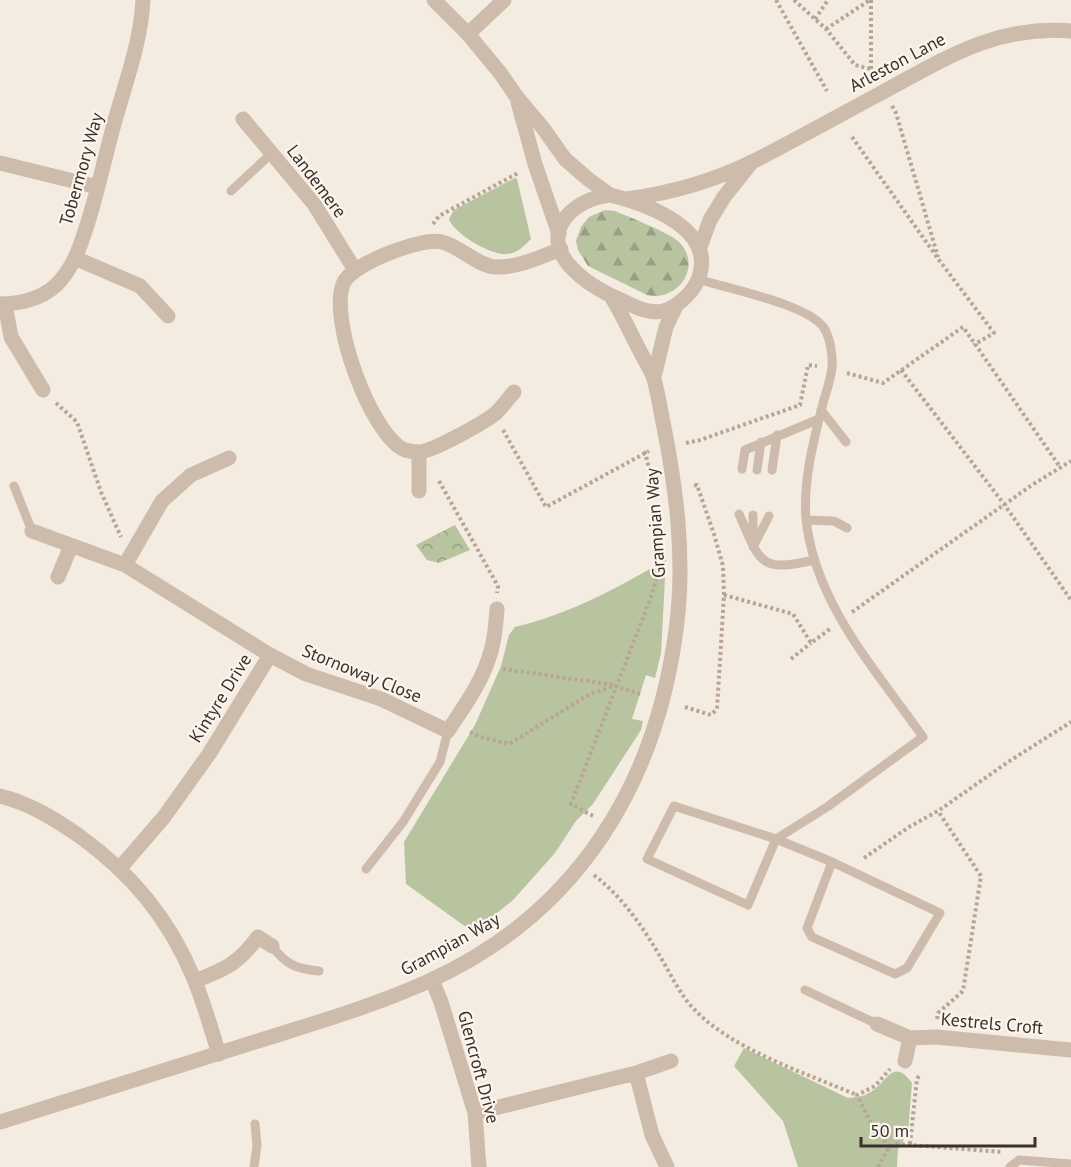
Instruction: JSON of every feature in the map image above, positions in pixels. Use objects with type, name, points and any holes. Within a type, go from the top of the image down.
[{"type":"street","name":"Tobermory Way","points":[[2,304],[39,296],[56,285],[75,258],[98,187],[137,42],[143,0]]},
{"type":"street","points":[[434,0],[468,34],[501,74],[565,159],[610,195]]},
{"type":"street","points":[[468,34],[504,0]]},
{"type":"street","name":"Arleston Lane","points":[[627,199],[687,188],[752,162],[939,61],[976,44],[1021,33],[1071,31]]},
{"type":"street","points":[[516,96],[535,164],[559,234],[561,249],[568,265],[579,276],[611,296],[646,310],[661,311],[677,304],[690,292],[699,279],[701,263],[699,250],[692,236],[682,227],[652,209],[627,199],[610,195],[594,196],[582,202],[569,212],[559,234]]},
{"type":"street","name":"Landemere","points":[[243,119],[314,204],[355,270]]},
{"type":"street","name":"Arleston Lane","points":[[699,250],[710,220],[724,197],[752,162]]},
{"type":"street","points":[[0,163],[98,187]]},
{"type":"street","points":[[419,457],[392,441],[377,418],[348,357],[340,321],[339,302],[344,281],[355,270],[372,260],[421,242],[443,242],[457,247],[477,261],[494,267],[514,266],[561,249]]},
{"type":"street","points":[[75,258],[140,286],[168,316]]},
{"type":"street","name":"Grampian Way","points":[[0,1122],[382,1001],[432,980],[474,957],[516,929],[543,906],[582,866],[610,825],[650,741],[672,663],[679,605],[680,570],[675,489],[654,377],[627,322],[611,296]]},
{"type":"street","points":[[2,304],[11,337],[43,390]]},
{"type":"street","name":"Grampian Way","points":[[654,377],[666,327],[677,304]]},
{"type":"street","points":[[419,457],[494,414],[514,392]]},
{"type":"street","points":[[419,457],[419,491]]},
{"type":"street","points":[[127,560],[162,501],[191,475],[229,458]]},
{"type":"street","name":"Kintyre Drive","points":[[32,531],[71,546],[127,560],[270,655],[209,754],[164,817],[120,868]]},
{"type":"street","points":[[58,577],[71,546]]},
{"type":"street","points":[[448,731],[468,701],[486,667],[492,648],[497,609]]},
{"type":"street","name":"Stornoway Close","points":[[270,655],[306,674],[381,699],[448,731]]},
{"type":"street","points":[[0,796],[43,812],[91,844],[120,868],[162,916],[195,981],[219,1054]]},
{"type":"street","points":[[195,981],[220,972],[235,963],[258,937],[272,946]]},
{"type":"street","name":"Glencroft Drive","points":[[432,980],[475,1113],[479,1167]]},
{"type":"street","name":"Kestrels Croft","points":[[877,1024],[910,1038],[936,1037],[1071,1050]]},
{"type":"street","points":[[905,1061],[910,1038]]},
{"type":"street","points":[[475,1113],[636,1073],[671,1061]]},
{"type":"street","points":[[636,1073],[652,1135],[667,1167]]},
{"type":"lane","points":[[231,191],[272,153]]},
{"type":"lane","points":[[699,279],[793,306],[810,314],[824,328],[830,347],[832,368],[809,467],[806,520],[814,560],[819,578],[841,621],[923,737],[827,807],[776,839],[748,905],[647,859],[674,806],[776,839],[832,862],[940,913],[907,968],[895,974],[813,937],[807,928],[832,862]]},
{"type":"lane","points":[[742,469],[745,450],[820,414]]},
{"type":"lane","points":[[820,414],[846,442]]},
{"type":"lane","points":[[772,470],[777,435]]},
{"type":"lane","points":[[757,470],[761,442]]},
{"type":"lane","points":[[15,486],[32,531]]},
{"type":"lane","points":[[739,514],[753,547],[761,558],[773,566],[789,566],[814,560]]},
{"type":"lane","points":[[753,515],[753,547]]},
{"type":"lane","points":[[753,547],[770,516]]},
{"type":"lane","points":[[806,520],[834,521],[846,528]]},
{"type":"lane","points":[[366,869],[403,822],[440,762],[448,731]]},
{"type":"lane","points":[[272,946],[280,958],[300,969],[319,971]]},
{"type":"lane","name":"Kestrels Croft","points":[[805,990],[877,1024]]},
{"type":"lane","points":[[254,1167],[255,1124]]},
{"type":"lane","points":[[1010,1167],[1019,1160],[1071,1164]]},
{"type":"path","points":[[776,0],[827,92]]},
{"type":"path","points":[[794,0],[826,29],[855,65],[871,69]]},
{"type":"path","points":[[815,19],[828,0]]},
{"type":"path","points":[[826,29],[870,0]]},
{"type":"path","points":[[870,0],[871,69],[896,113],[939,260]]},
{"type":"path","points":[[852,137],[994,333],[975,344]]},
{"type":"path","points":[[421,242],[439,216],[535,164]]},
{"type":"path","points":[[832,368],[883,383],[963,327],[1060,467]]},
{"type":"path","points":[[901,369],[1004,504],[1071,600]]},
{"type":"path","points":[[43,390],[77,422],[127,560]]},
{"type":"path","points":[[645,451],[653,485]]},
{"type":"path","points":[[419,457],[435,475],[498,586],[497,609]]},
{"type":"path","points":[[791,659],[1004,504],[1071,460]]},
{"type":"path","points":[[675,489],[697,485],[723,566],[724,595],[717,709],[711,715],[685,707]]},
{"type":"path","points":[[610,825],[571,804],[651,597],[662,562]]},
{"type":"path","points":[[724,595],[793,614],[811,643]]},
{"type":"path","points":[[486,667],[615,686],[640,694]]},
{"type":"path","points":[[448,731],[468,731],[509,744],[590,694],[615,686]]},
{"type":"path","points":[[864,858],[1071,722]]},
{"type":"path","points":[[936,1037],[938,1013],[963,991],[981,876],[938,811]]},
{"type":"path","points":[[582,866],[621,900],[693,1008],[722,1034],[779,1062],[857,1095],[870,1120],[889,1147]]},
{"type":"path","points":[[857,1095],[875,1086],[889,1071],[905,1061]]},
{"type":"path","points":[[910,1144],[917,1079],[922,1069]]},
{"type":"path","points":[[878,1167],[889,1147],[898,1144],[1009,1152],[1019,1160]]},
{"type":"green space","points":[[515,178],[531,239],[520,249],[500,254],[483,248],[452,225],[449,219],[454,210]]},
{"type":"green space","points":[[605,210],[615,211],[639,221],[679,242],[686,251],[688,271],[677,288],[658,296],[647,295],[588,266],[578,250],[576,241],[581,227],[589,217]]},
{"type":"green space","points":[[455,525],[470,550],[439,563],[427,560],[416,545]]},
{"type":"green space","points":[[666,559],[661,653],[655,678],[646,675],[632,719],[643,721],[641,730],[593,804],[576,821],[555,853],[513,900],[473,932],[406,884],[404,842],[475,725],[501,666],[509,635],[515,627],[555,615],[593,599]]},
{"type":"green space","points":[[744,1048],[848,1098],[867,1094],[894,1072],[905,1075],[912,1083],[908,1133],[898,1149],[897,1167],[798,1167],[783,1121],[734,1066]]}]
